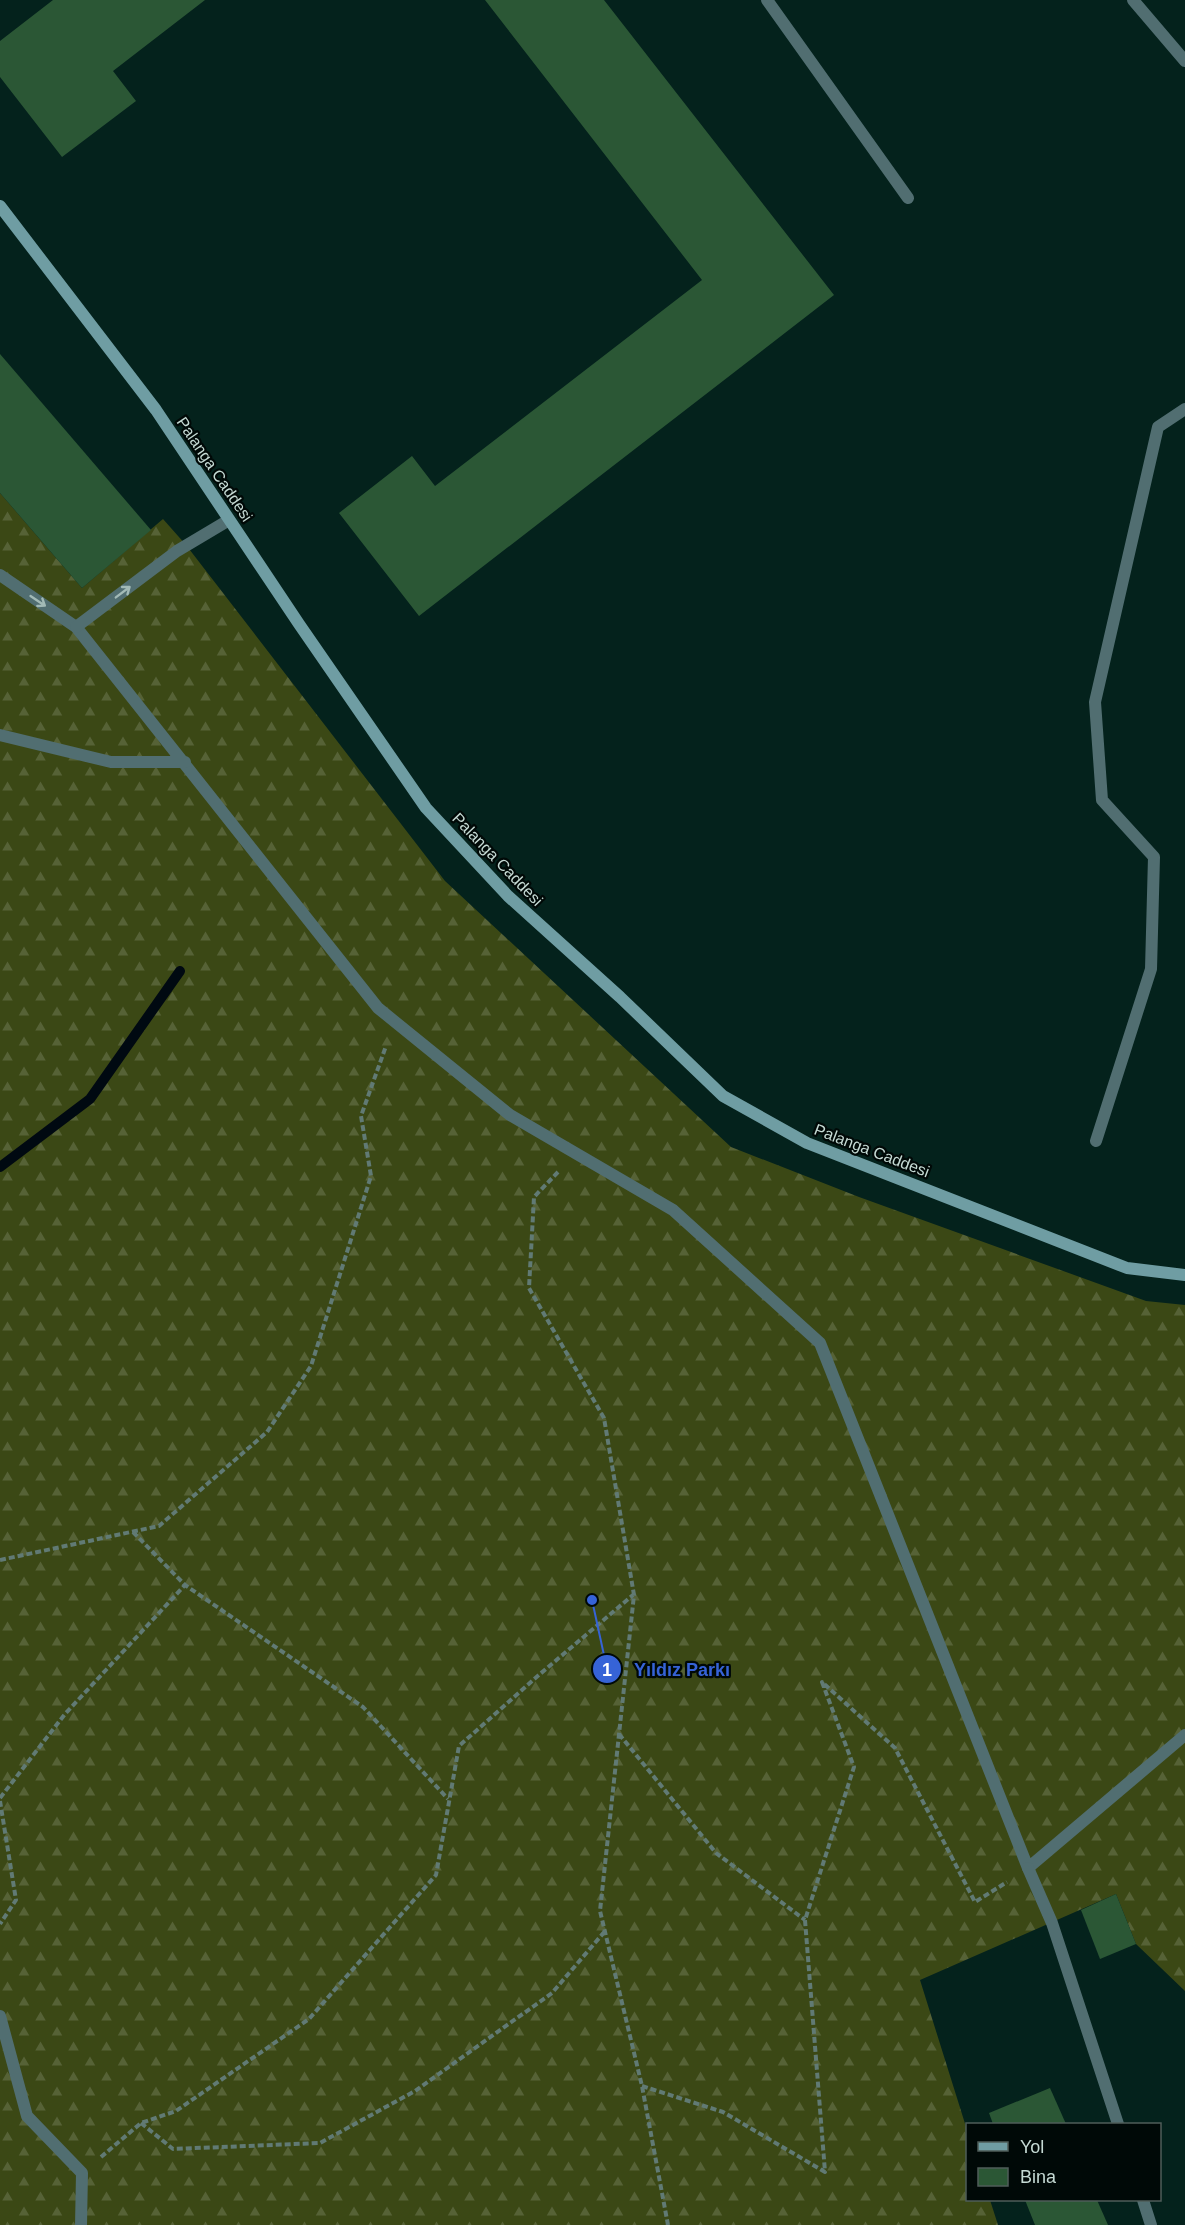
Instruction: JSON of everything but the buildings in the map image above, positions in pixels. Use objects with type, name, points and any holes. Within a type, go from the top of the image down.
[{"type":"main road","name":"Palanga Caddesi","points":[[0,206],[156,410],[426,808],[508,896],[620,997],[723,1096],[807,1143],[1127,1268],[1185,1275]]},
{"type":"street","points":[[767,0],[908,198]]},
{"type":"street","points":[[1133,0],[1185,61]]},
{"type":"street","points":[[1096,1141],[1151,969],[1154,857],[1102,800],[1095,702],[1158,427],[1185,409]]},
{"type":"street","points":[[76,627],[177,551],[229,520]]},
{"type":"street","points":[[0,575],[76,627],[378,1008],[510,1114],[672,1210],[819,1343],[1052,1923],[1118,2123]]},
{"type":"street","points":[[0,735],[111,762],[185,762]]},
{"type":"street","points":[[1028,1868],[1185,1736]]},
{"type":"street","points":[[0,2016],[27,2116],[82,2173],[81,2225]]},
{"type":"street","points":[[1144,2201],[1151,2225]]},
{"type":"path","points":[[0,1560],[159,1526],[267,1432],[311,1366],[371,1176],[361,1116],[395,1022]]},
{"type":"path","points":[[576,1153],[534,1197],[529,1288],[604,1419],[634,1595],[600,1911],[642,2086],[668,2225]]},
{"type":"path","points":[[133,1532],[185,1586],[363,1707],[448,1800]]},
{"type":"path","points":[[0,1924],[16,1900],[0,1799],[65,1714],[185,1586]]},
{"type":"path","points":[[82,2173],[141,2123],[176,2111],[309,2019],[436,1875],[459,1746],[634,1595]]},
{"type":"path","points":[[642,2086],[723,2112],[825,2172],[805,1920],[854,1767],[822,1682],[895,1748],[975,1902],[1028,1868]]},
{"type":"path","points":[[619,1734],[716,1853],[805,1920]]},
{"type":"path","points":[[141,2123],[173,2149],[320,2143],[415,2091],[552,1993],[606,1930]]},
{"type":"green space","points":[[0,493],[82,588],[163,519],[186,545],[445,881],[731,1147],[859,1197],[1146,1301],[1185,1305],[1185,1991],[1136,1944],[1116,1894],[920,1980],[966,2127],[966,2201],[990,2201],[998,2225],[0,2225]]},
{"type":"waterway","points":[[0,1167],[90,1099],[180,971]]},
{"type":"place","name":"Yıldız Parkı","points":[[592,1600]]}]
